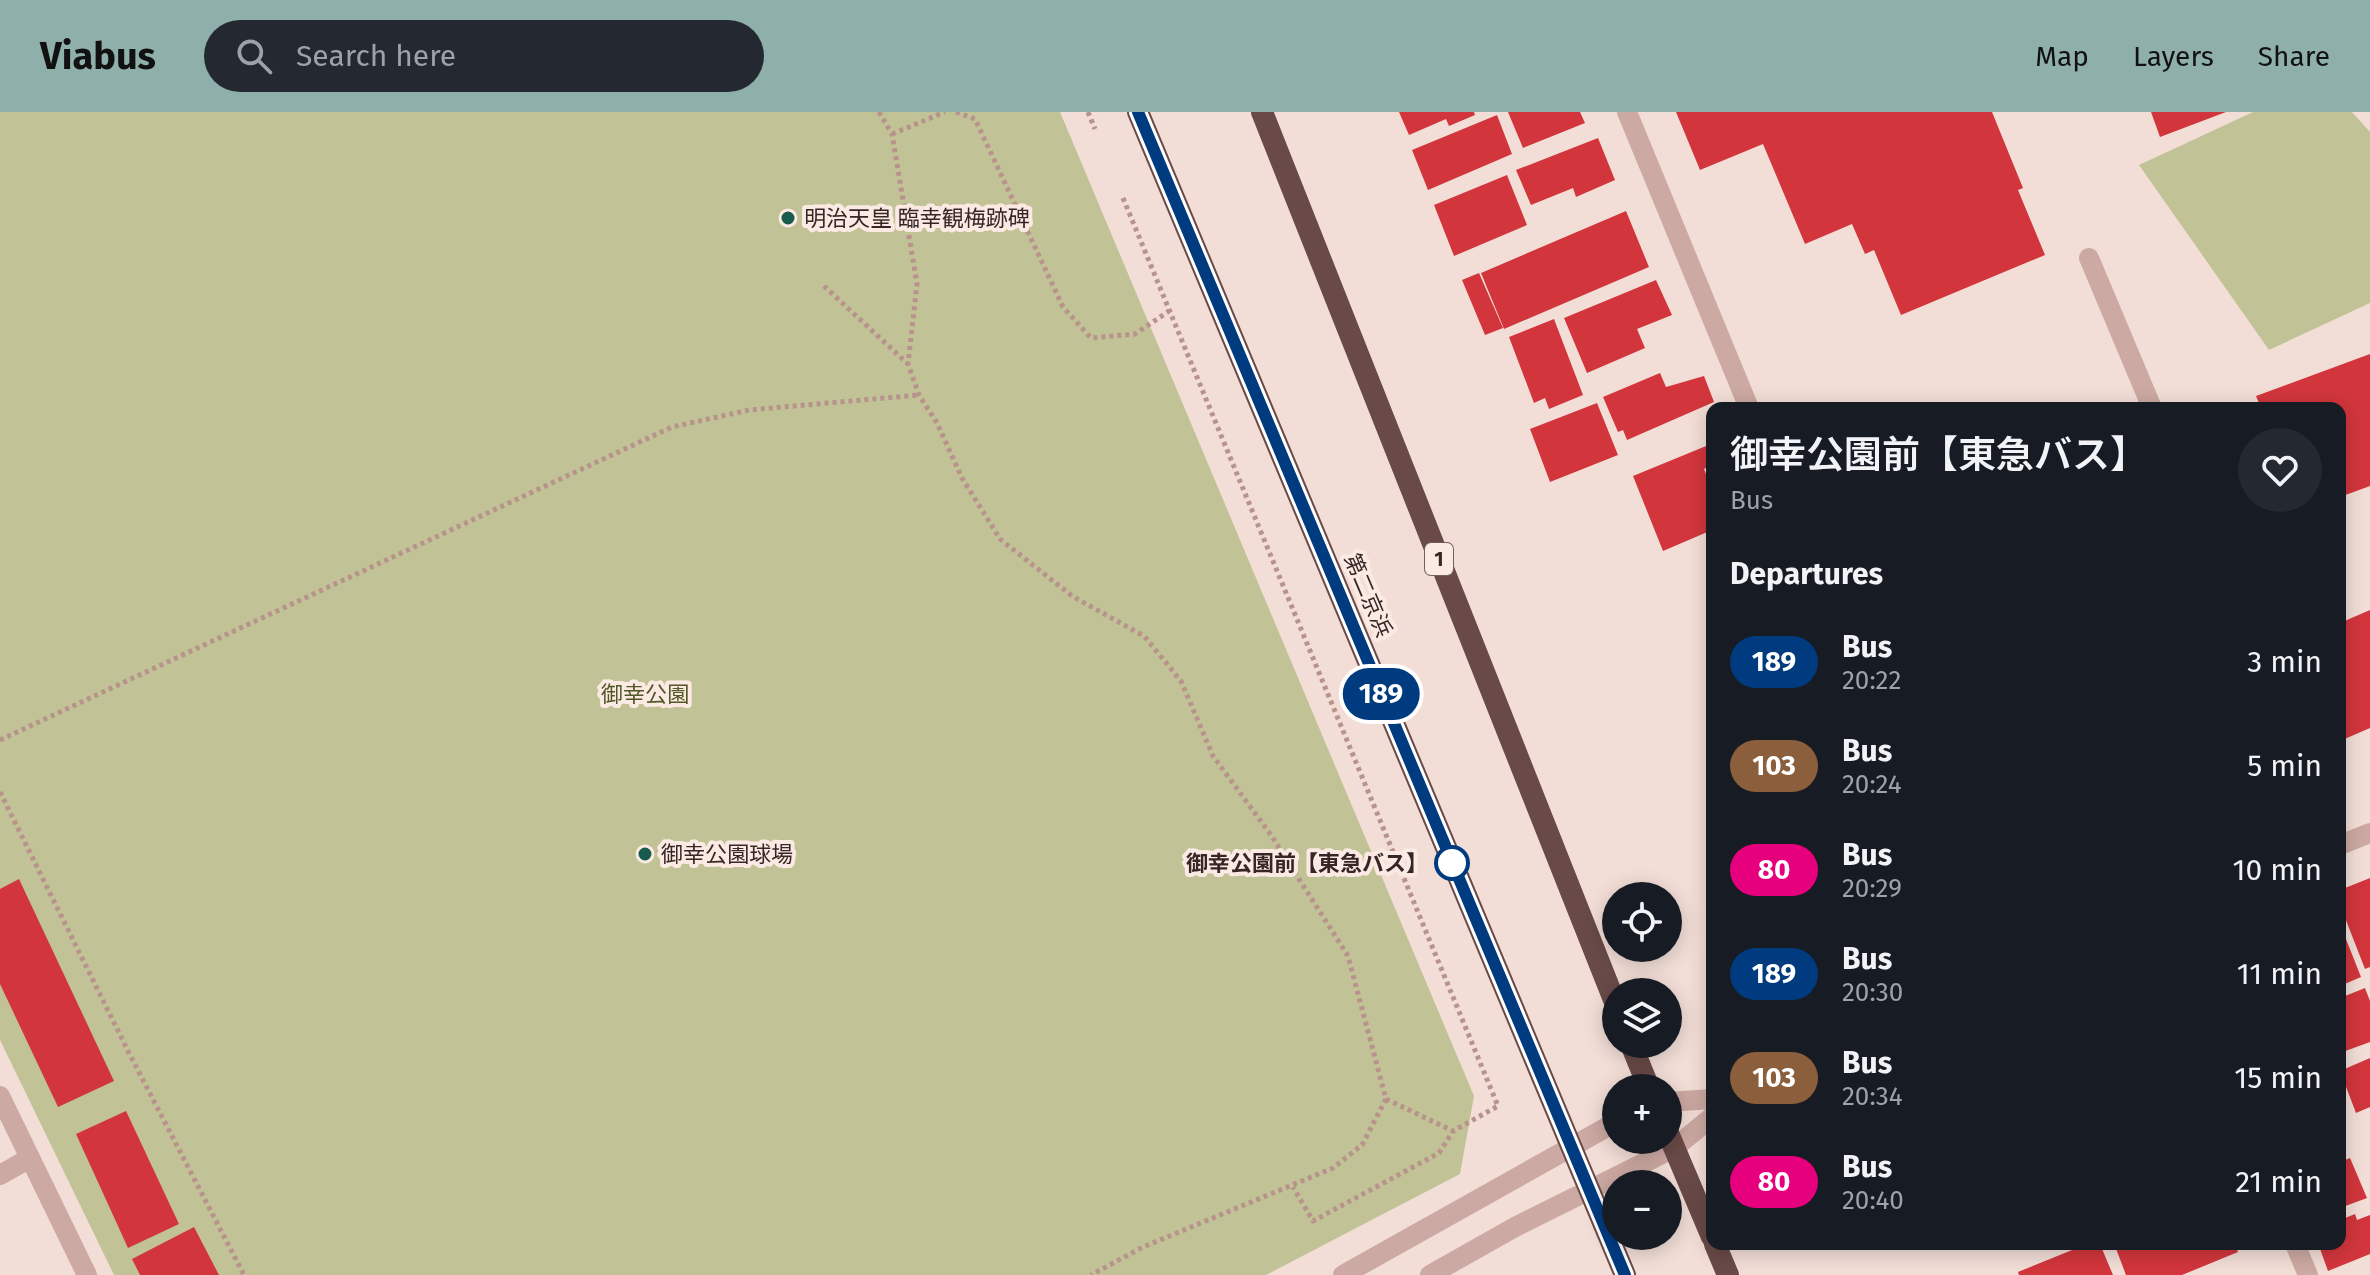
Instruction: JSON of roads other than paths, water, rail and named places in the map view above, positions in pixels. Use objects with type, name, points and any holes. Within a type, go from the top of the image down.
[{"type":"highway","name":"第二京浜","points":[[1138,112],[1625,1275]]},
{"type":"highway","name":"1","points":[[1262,112],[1605,978]]},
{"type":"highway","points":[[1677,1154],[1706,1223]]},
{"type":"highway","points":[[1718,1250],[1728,1275]]},
{"type":"street","points":[[1627,112],[1747,402]]},
{"type":"street","points":[[2089,258],[2149,402]]},
{"type":"street","points":[[2346,841],[2370,833]]},
{"type":"street","points":[[0,1096],[87,1275]]},
{"type":"street","points":[[1682,1101],[1706,1099]]},
{"type":"street","points":[[1682,1134],[1706,1120]]},
{"type":"street","points":[[1343,1275],[1602,1129]]},
{"type":"street","points":[[1430,1275],[1588,1191],[1648,1154]]},
{"type":"street","points":[[0,1175],[30,1158]]},
{"type":"street","points":[[2298,1250],[2308,1275]]},
{"type":"place","name":"明治天皇 臨幸観梅跡碑","points":[[788,218]]},
{"type":"place","name":"御幸公園球場","points":[[645,854]]},
{"type":"place","name":"御幸公園前【東急バス】","points":[[1452,863]]},
{"type":"park label","name":"御幸公園","points":[[645,694]]}]
